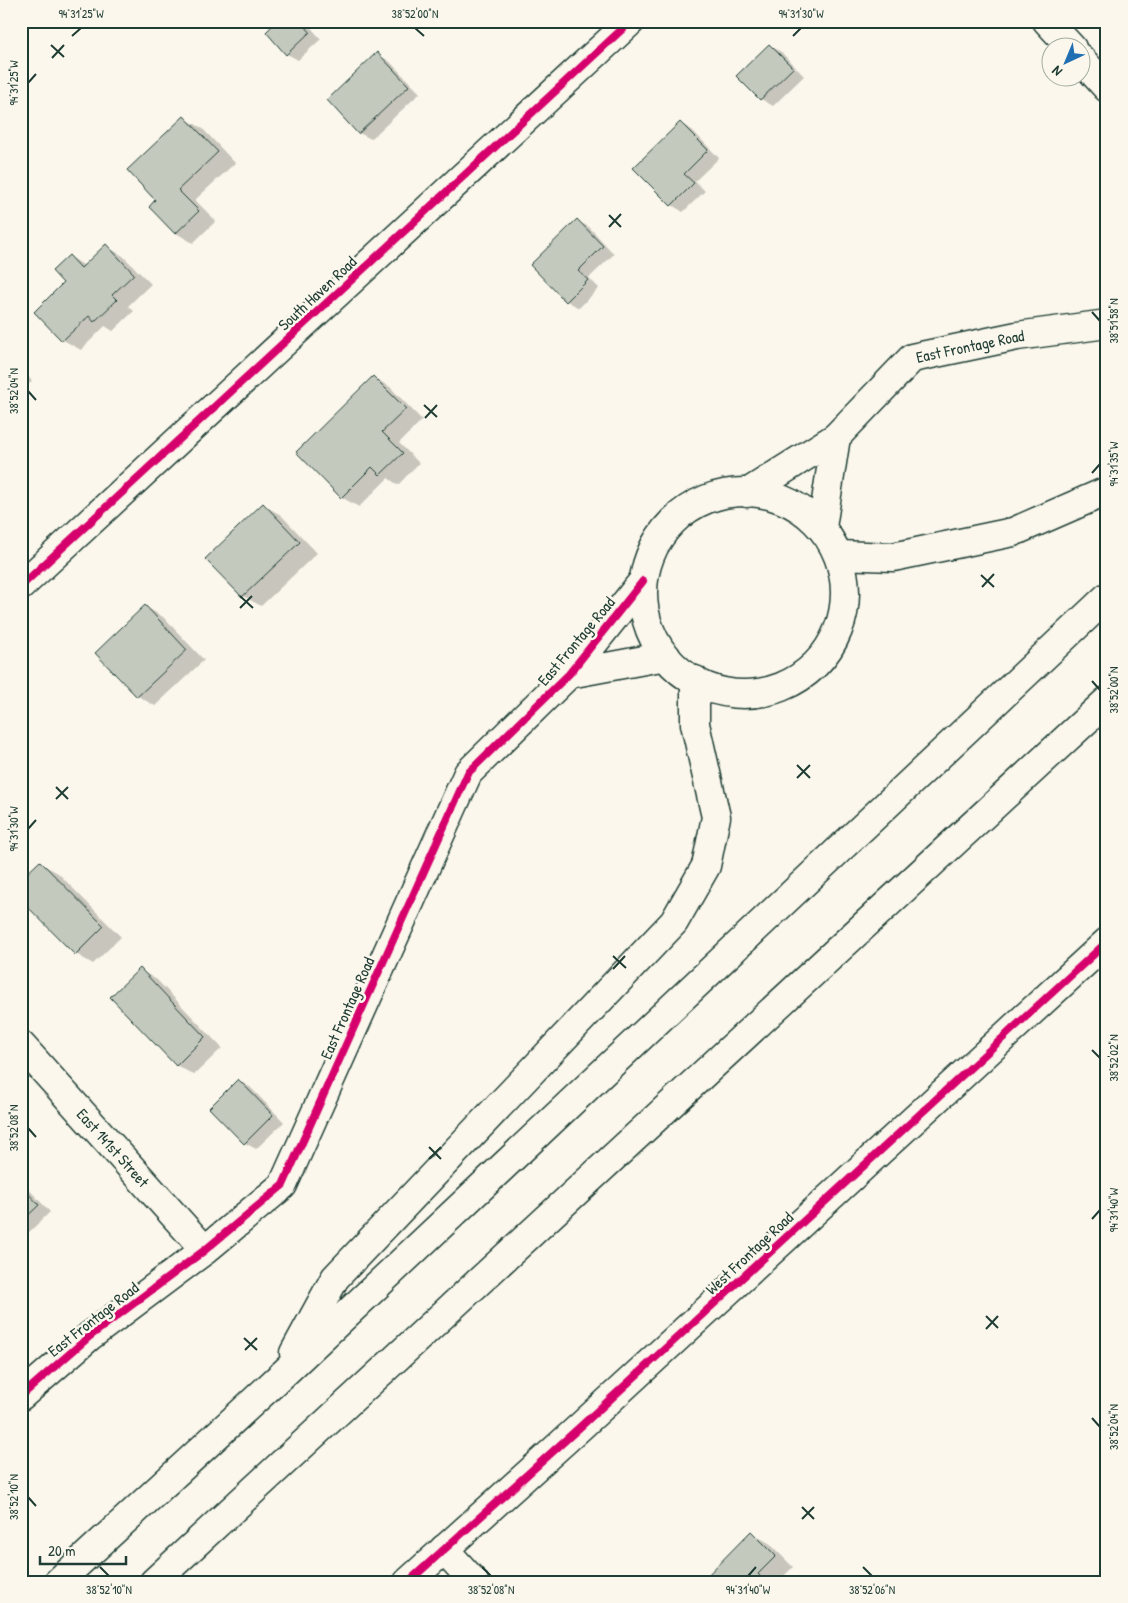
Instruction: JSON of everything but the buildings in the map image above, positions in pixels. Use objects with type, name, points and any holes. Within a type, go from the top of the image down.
[{"type":"main road","name":"South Haven Road","points":[[21,586],[631,21]]},
{"type":"main road","points":[[1047,21],[1063,38]]},
{"type":"main road","points":[[1090,69],[1107,88]]},
{"type":"main road","name":"East Frontage Road","points":[[747,492],[836,437],[912,358],[1017,336],[1107,324]]},
{"type":"main road","points":[[822,527],[836,437]]},
{"type":"main road","points":[[839,555],[893,557],[1013,532],[1107,491]]},
{"type":"main road","points":[[734,492],[747,492],[766,494],[796,506],[822,527],[839,555],[846,587],[843,620],[830,649],[807,674],[778,689],[746,695],[712,689],[682,673],[666,656],[659,647],[645,616],[643,581],[652,548],[672,520],[701,501],[734,492]]},
{"type":"main road","name":"East Frontage Road","points":[[21,1396],[90,1336],[205,1250],[283,1185],[468,773],[569,674],[643,581]]},
{"type":"main road","points":[[58,1582],[281,1376],[1107,597]]},
{"type":"main road","name":"East Frontage Road","points":[[569,674],[666,656]]},
{"type":"main road","points":[[281,1376],[335,1278],[674,922],[706,866],[716,817],[695,724],[695,680]]},
{"type":"main road","points":[[154,1582],[1107,701]]},
{"type":"main road","name":"West Frontage Road","points":[[408,1582],[1107,942]]},
{"type":"main road","name":"East 141st Street","points":[[21,1045],[205,1250]]},
{"type":"main road","points":[[444,1549],[474,1582]]},
{"type":"cycle path","points":[[21,586],[631,21]]},
{"type":"cycle path","points":[[21,1396],[90,1336],[205,1250],[283,1185],[468,773],[569,674],[643,581]]},
{"type":"cycle path","points":[[408,1582],[580,1427],[1107,942]]}]
